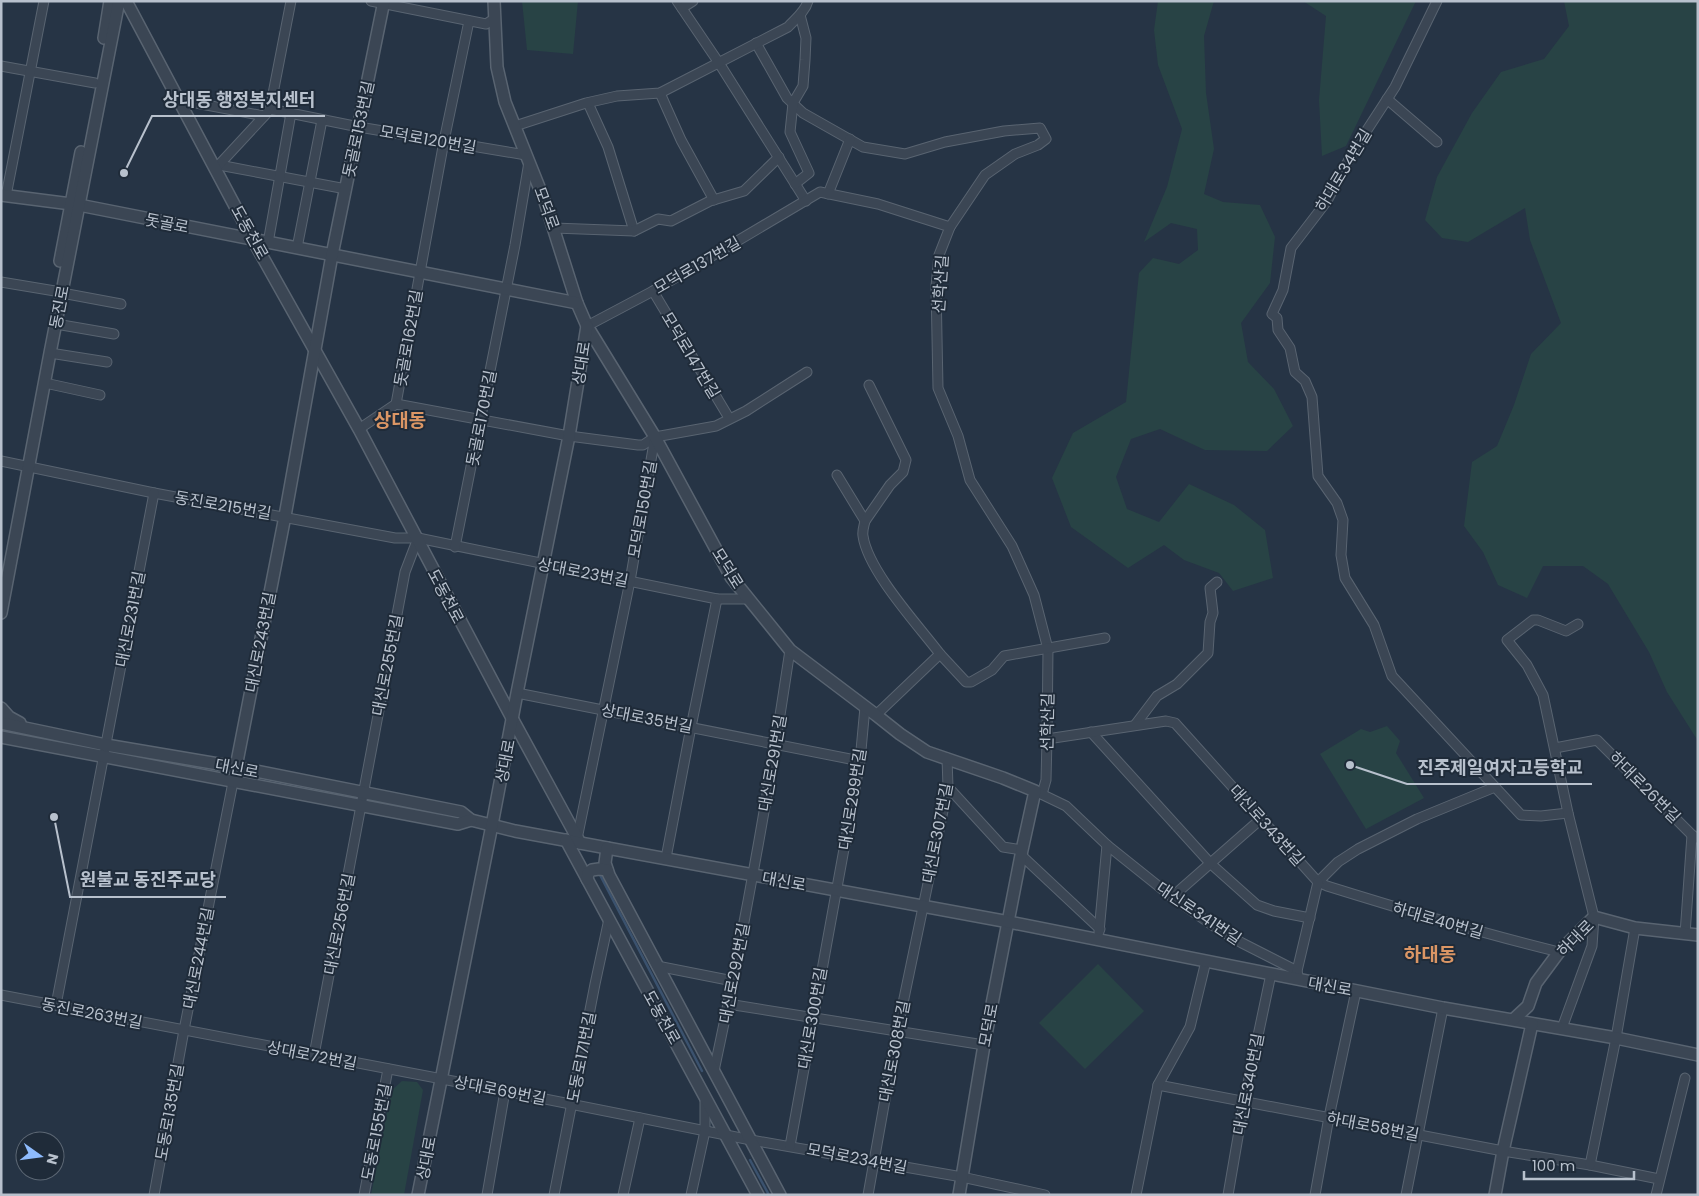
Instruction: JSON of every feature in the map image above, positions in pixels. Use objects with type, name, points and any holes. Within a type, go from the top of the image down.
[{"type":"street","points":[[4,195],[44,1]]},
{"type":"street","name":"동진로","points":[[1,613],[25,466],[75,205],[110,1]]},
{"type":"street","name":"동진로","points":[[75,205],[119,1]]},
{"type":"street","name":"도동천로","points":[[126,1],[217,167],[253,240],[315,348],[418,538],[422,550],[513,720],[574,841],[587,879],[757,1194]]},
{"type":"street","points":[[217,167],[267,113],[291,1]]},
{"type":"street","points":[[370,1],[486,24],[494,18]]},
{"type":"street","name":"모덕로","points":[[494,1],[499,78],[505,102],[554,228],[577,303],[587,326],[655,438],[731,577],[790,650],[900,734],[927,752],[1003,778],[1039,793],[1021,853],[984,1045],[959,1195]]},
{"type":"street","points":[[693,1],[679,5],[806,201],[820,192],[878,204],[950,227]]},
{"type":"street","points":[[515,126],[616,96],[660,93],[719,64],[788,26],[800,15],[808,1]]},
{"type":"street","name":"하대로34번길","points":[[1438,1],[1395,87],[1354,150],[1327,202],[1291,248],[1282,290],[1272,314],[1277,318],[1278,330],[1290,348],[1295,372],[1305,381],[1312,397],[1318,476],[1338,503],[1343,520],[1341,555],[1345,578],[1374,625],[1392,676],[1521,815],[1540,816],[1568,813]]},
{"type":"street","name":"돗골로153번길","points":[[332,255],[384,3]]},
{"type":"street","points":[[796,184],[808,173],[790,132],[793,103],[803,86],[806,38],[800,15]]},
{"type":"street","name":"돗골로162번길","points":[[396,404],[444,141],[469,21]]},
{"type":"street","points":[[756,43],[787,98],[803,113],[850,140],[828,194]]},
{"type":"street","points":[[1,66],[95,83]]},
{"type":"street","points":[[660,93],[681,140],[714,200]]},
{"type":"street","points":[[1387,99],[1437,142]]},
{"type":"street","name":"모덕로120번길","points":[[180,100],[267,113],[291,113],[358,127],[444,141],[528,159]]},
{"type":"street","points":[[588,103],[608,147],[634,231]]},
{"type":"street","points":[[268,243],[291,113]]},
{"type":"street","points":[[296,248],[322,120]]},
{"type":"street","name":"선학산길","points":[[850,140],[863,147],[904,154],[945,142],[1004,131],[1040,128],[1046,139],[1038,145],[1015,154],[985,175],[950,227],[939,255],[936,286],[938,388],[958,436],[970,480],[1012,546],[1034,595],[1048,649],[1046,780],[1039,793]]},
{"type":"street","points":[[554,228],[634,231],[658,219],[671,221],[714,200],[744,191],[779,157]]},
{"type":"street","name":"모덕로","points":[[506,289],[515,245],[528,159]]},
{"type":"street","points":[[217,167],[346,188]]},
{"type":"street","name":"돗골로","points":[[4,195],[75,205],[577,303]]},
{"type":"street","name":"모덕로137번길","points":[[587,326],[653,291],[806,201]]},
{"type":"street","points":[[285,516],[332,255]]},
{"type":"street","points":[[1,282],[121,304]]},
{"type":"street","name":"돗골로170번길","points":[[455,546],[506,289]]},
{"type":"street","name":"모덕로147번길","points":[[653,291],[729,418]]},
{"type":"street","name":"동진로","points":[[1,575],[45,383],[56,324],[59,292]]},
{"type":"street","points":[[56,324],[114,334]]},
{"type":"street","name":"상대로","points":[[418,1195],[569,436],[587,326]]},
{"type":"street","points":[[50,353],[107,362]]},
{"type":"street","points":[[359,429],[396,404],[569,436],[643,445],[655,438],[716,426],[746,411],[807,372]]},
{"type":"street","points":[[45,383],[100,395]]},
{"type":"street","points":[[868,385],[906,460],[903,472],[890,485],[865,521],[862,534],[867,553],[886,584],[940,654],[966,682],[971,682],[992,670],[1004,656],[1105,638]]},
{"type":"street","name":"모덕로150번길","points":[[574,841],[604,710],[630,581],[655,438]]},
{"type":"street","name":"동진로215번길","points":[[1,462],[395,538],[418,538]]},
{"type":"street","points":[[837,475],[865,521]]},
{"type":"street","name":"대신로231번길","points":[[56,1005],[154,493]]},
{"type":"street","name":"대신로243번길","points":[[236,767],[285,516]]},
{"type":"street","name":"상대로23번길","points":[[418,538],[717,599],[748,598]]},
{"type":"street","name":"대신로255번길","points":[[363,792],[405,572],[418,538]]},
{"type":"street","points":[[1047,739],[1135,725],[1157,696],[1177,684],[1208,653],[1210,622],[1213,613],[1210,588],[1217,582]]},
{"type":"street","points":[[666,858],[717,599]]},
{"type":"street","points":[[1562,1028],[1592,946],[1594,917],[1568,813],[1543,695],[1527,665],[1507,640],[1533,620],[1538,620],[1566,631],[1578,624]]},
{"type":"street","name":"대신로291번길","points":[[753,876],[790,650]]},
{"type":"street","points":[[876,715],[940,654]]},
{"type":"street","name":"상대로35번길","points":[[517,693],[860,761]]},
{"type":"street","name":"대신로299번길","points":[[836,891],[860,761],[864,707]]},
{"type":"street","points":[[1,708],[9,717],[32,730]]},
{"type":"street","name":"대신로343번길","points":[[1135,725],[1166,721],[1175,723],[1318,882]]},
{"type":"street","name":"대신로","points":[[1,723],[104,751],[233,781],[458,824],[471,820]]},
{"type":"street","points":[[1091,732],[1211,864],[1257,905],[1274,911],[1310,918]]},
{"type":"street","name":"대신로","points":[[1,737],[236,767],[460,812],[471,820],[607,848],[922,907],[1008,922],[1099,934],[1206,961],[1271,974],[1298,976],[1356,991],[1616,1038],[1698,1055]]},
{"type":"street","points":[[1,744],[19,740]]},
{"type":"street","name":"하대로26번길","points":[[1555,748],[1597,740],[1695,837],[1685,934]]},
{"type":"street","name":"대신로307번길","points":[[922,907],[948,787],[947,758]]},
{"type":"street","name":"대신로244번길","points":[[184,1030],[236,767]]},
{"type":"street","points":[[948,787],[1003,847],[1021,853],[1099,934]]},
{"type":"street","points":[[1298,976],[1318,882],[1338,862],[1358,849],[1417,819],[1495,787]]},
{"type":"street","name":"대신로256번길","points":[[314,1055],[363,792]]},
{"type":"street","name":"대신로341번길","points":[[1039,793],[1066,806],[1107,845],[1218,929],[1298,976]]},
{"type":"street","points":[[1172,896],[1262,818]]},
{"type":"street","points":[[1099,934],[1107,845]]},
{"type":"street","name":"도동천로","points":[[607,848],[605,863],[607,870],[780,1195]]},
{"type":"street","points":[[587,879],[588,872],[592,870],[607,870]]},
{"type":"street","name":"대신로292번길","points":[[714,1071],[753,876]]},
{"type":"street","name":"하대로40번길","points":[[1318,882],[1424,916],[1500,938],[1559,952]]},
{"type":"street","name":"대신로300번길","points":[[790,1146],[836,891]]},
{"type":"street","name":"대신로308번길","points":[[868,1195],[897,1032],[922,907]]},
{"type":"street","name":"하대로","points":[[1514,1019],[1528,1006],[1536,982],[1559,952],[1594,917],[1635,928],[1698,935]]},
{"type":"street","name":"도동로171번길","points":[[554,1195],[594,984],[609,919]]},
{"type":"street","points":[[1590,1165],[1616,1038],[1635,928]]},
{"type":"street","points":[[1136,1195],[1158,1085],[1190,1027],[1206,961]]},
{"type":"street","points":[[657,966],[733,981]]},
{"type":"street","name":"대신로340번길","points":[[1228,1195],[1244,1102],[1271,974]]},
{"type":"street","points":[[1315,1195],[1329,1117],[1356,991]]},
{"type":"street","name":"동진로263번길","points":[[1,995],[184,1030]]},
{"type":"street","points":[[728,1004],[984,1045]]},
{"type":"street","points":[[1406,1195],[1443,1008]]},
{"type":"street","points":[[1495,1195],[1532,1024]]},
{"type":"street","name":"상대로72번길","points":[[184,1030],[441,1079]]},
{"type":"street","name":"도동로135번길","points":[[154,1195],[184,1030]]},
{"type":"street","name":"도동로155번길","points":[[364,1195],[388,1069]]},
{"type":"street","points":[[1656,1195],[1685,1078]]},
{"type":"street","name":"상대로69번길","points":[[441,1079],[726,1135]]},
{"type":"street","name":"하대로58번길","points":[[1158,1085],[1659,1179]]},
{"type":"street","points":[[487,1195],[505,1091]]},
{"type":"street","points":[[692,1195],[705,1131],[705,1102]]},
{"type":"street","points":[[717,1118],[723,1121],[732,1120],[736,1112]]},
{"type":"street","points":[[623,1195],[640,1118]]},
{"type":"street","name":"모덕로234번길","points":[[726,1135],[962,1177],[1045,1195]]},
{"type":"street","points":[[743,1166],[747,1156],[750,1154],[760,1156]]},
{"type":"green space","points":[[522,1],[578,1],[573,54],[527,50]]},
{"type":"green space","points":[[1158,1],[1214,1],[1204,36],[1206,93],[1214,149],[1204,194],[1223,202],[1260,205],[1275,237],[1270,283],[1241,323],[1248,362],[1274,389],[1293,426],[1267,451],[1205,450],[1160,429],[1131,439],[1116,477],[1127,509],[1159,522],[1189,484],[1234,505],[1265,530],[1273,578],[1233,591],[1219,573],[1184,560],[1164,545],[1128,568],[1071,527],[1052,478],[1073,433],[1126,402],[1139,273],[1153,258],[1179,264],[1198,250],[1197,229],[1171,223],[1144,242],[1167,187],[1182,129],[1158,65],[1154,30]]},
{"type":"green space","points":[[1303,1],[1416,1],[1346,146],[1322,156],[1319,100],[1326,16]]},
{"type":"green space","points":[[1564,1],[1698,1],[1698,741],[1667,692],[1649,652],[1608,584],[1583,566],[1543,566],[1527,598],[1498,585],[1483,552],[1464,526],[1472,462],[1497,446],[1514,405],[1531,354],[1561,323],[1530,240],[1525,208],[1468,242],[1442,238],[1425,220],[1437,177],[1472,113],[1501,72],[1544,59],[1569,26]]},
{"type":"green space","points":[[1387,726],[1400,741],[1396,753],[1424,798],[1366,829],[1320,754],[1361,729],[1370,732]]},
{"type":"green space","points":[[1098,964],[1144,1011],[1085,1069],[1039,1023]]},
{"type":"green space","points":[[402,1081],[417,1082],[423,1090],[404,1195],[371,1195],[391,1091]]},
{"type":"waterway","points":[[599,873],[702,1071]]},
{"type":"waterway","points":[[750,1160],[769,1195]]},
{"type":"place","name":"상대동 행정복지센터","points":[[124,173]]},
{"type":"place","name":"진주제일여자고등학교","points":[[1350,765]]},
{"type":"place","name":"원불교 동진주교당","points":[[54,817]]},
{"type":"district","name":"상대동","points":[[400,420]]},
{"type":"district","name":"하대동","points":[[1430,954]]}]
